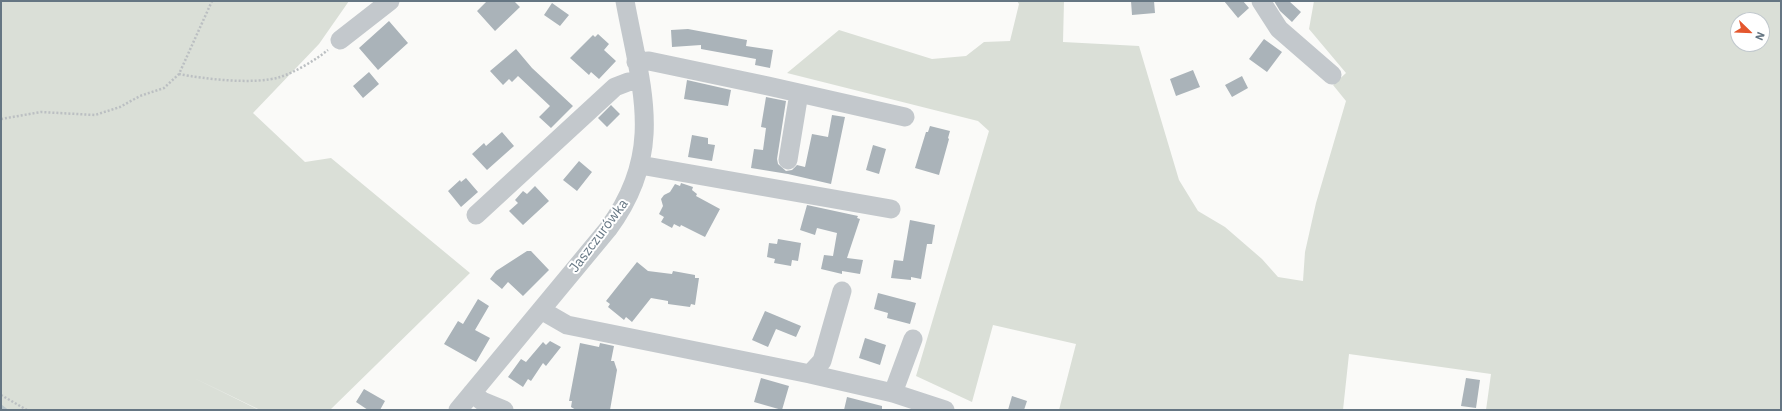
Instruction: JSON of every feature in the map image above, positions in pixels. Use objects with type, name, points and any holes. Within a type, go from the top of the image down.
[{"type":"street","points":[[340,40],[390,1]]},
{"type":"street","name":"Jaszczurówka","points":[[458,410],[615,220],[630,194],[640,165],[645,144],[645,130],[638,71],[625,1]]},
{"type":"street","points":[[1261,1],[1279,29],[1332,75]]},
{"type":"street","points":[[476,214],[615,87],[628,82],[649,61],[905,118]]},
{"type":"street","points":[[788,160],[798,93]]},
{"type":"street","points":[[640,165],[892,209]]},
{"type":"street","points":[[810,374],[822,361],[842,291]]},
{"type":"street","points":[[541,310],[567,325],[810,374],[893,393],[945,410]]},
{"type":"street","points":[[893,393],[912,339]]},
{"type":"street","points":[[472,393],[482,401],[504,410]]},
{"type":"path","points":[[1,119],[41,112],[95,115],[120,107],[140,96],[164,88],[179,74],[212,1]]},
{"type":"path","points":[[179,74],[202,78],[250,81],[279,77],[325,53],[340,40]]},
{"type":"path","points":[[1,395],[27,410]]},
{"type":"shaded area","points":[[1,1],[349,1],[319,44],[253,113],[305,162],[331,158],[470,273],[330,410],[260,410],[192,377],[259,410],[1,410]]},
{"type":"shaded area","points":[[1017,1],[1064,1],[1063,42],[1139,46],[1179,180],[1198,211],[1225,227],[1262,259],[1278,277],[1303,281],[1305,252],[1316,203],[1346,101],[1333,85],[1346,73],[1309,29],[1314,1],[1781,1],[1781,410],[1486,410],[1491,374],[1349,354],[1343,410],[1059,410],[1076,344],[993,325],[972,402],[916,376],[989,131],[978,121],[787,73],[839,30],[932,59],[966,56],[984,42],[1010,41],[1019,4]]},
{"type":"building","points":[[487,1],[514,1],[520,7],[495,31],[477,11]]},
{"type":"building","points":[[1131,1],[1154,1],[1155,13],[1132,15]]},
{"type":"building","points":[[1224,1],[1243,1],[1249,8],[1238,18]]},
{"type":"building","points":[[1274,1],[1289,1],[1301,12],[1292,22],[1280,11]]},
{"type":"building","points":[[552,3],[569,15],[560,26],[544,15]]},
{"type":"building","points":[[389,21],[408,43],[378,70],[359,48]]},
{"type":"building","points":[[688,29],[747,40],[746,46],[773,50],[770,68],[755,65],[756,59],[701,49],[701,45],[672,47],[671,30]]},
{"type":"building","points":[[598,34],[609,44],[604,50],[616,61],[599,79],[591,72],[589,75],[570,58],[593,35],[595,37]]},
{"type":"building","points":[[1264,39],[1282,52],[1267,72],[1249,59]]},
{"type":"building","points":[[516,49],[532,68],[573,106],[551,128],[539,117],[550,106],[518,76],[512,82],[509,79],[503,85],[490,71]]},
{"type":"building","points":[[1193,70],[1200,87],[1176,96],[1170,79]]},
{"type":"building","points":[[369,72],[379,84],[363,98],[353,86]]},
{"type":"building","points":[[1242,76],[1248,88],[1232,97],[1225,85]]},
{"type":"building","points":[[687,80],[731,90],[728,106],[684,99]]},
{"type":"building","points":[[766,97],[786,101],[777,159],[778,164],[786,171],[792,170],[797,165],[805,167],[812,134],[828,137],[832,115],[845,117],[831,184],[788,174],[751,168],[754,149],[763,150],[766,128],[761,127]]},
{"type":"building","points":[[611,105],[620,114],[607,127],[598,118]]},
{"type":"building","points":[[930,126],[950,131],[939,175],[915,168],[926,132],[928,132]]},
{"type":"building","points":[[502,132],[514,146],[487,170],[472,154],[484,143],[486,146]]},
{"type":"building","points":[[692,135],[708,138],[708,144],[715,145],[712,161],[688,157]]},
{"type":"building","points":[[873,145],[886,149],[879,174],[866,170]]},
{"type":"building","points":[[579,161],[592,172],[577,191],[563,180]]},
{"type":"building","points":[[466,178],[478,192],[461,207],[448,191],[460,180],[461,182]]},
{"type":"building","points":[[681,183],[693,187],[692,190],[697,194],[696,196],[720,209],[705,237],[681,225],[680,227],[674,224],[672,228],[661,222],[664,217],[659,214],[663,206],[661,199],[664,195],[670,192],[675,184],[680,186]]},
{"type":"building","points":[[535,186],[549,201],[523,225],[509,211],[518,203],[515,200],[523,191],[527,194]]},
{"type":"building","points":[[807,205],[858,216],[857,218],[860,219],[847,258],[863,260],[860,274],[842,271],[842,274],[821,269],[824,255],[833,256],[837,233],[817,228],[815,235],[800,230]]},
{"type":"building","points":[[910,220],[935,225],[932,244],[927,244],[921,279],[911,277],[911,280],[891,278],[894,260],[903,261]]},
{"type":"building","points":[[778,239],[801,243],[798,261],[792,260],[791,266],[774,263],[775,259],[767,257],[769,243],[777,244]]},
{"type":"building","points":[[527,251],[531,251],[549,270],[523,296],[508,282],[502,289],[490,279],[496,271]]},
{"type":"building","points":[[637,262],[648,271],[672,274],[673,271],[695,275],[695,278],[699,278],[695,305],[691,304],[690,307],[668,304],[668,301],[651,298],[632,322],[626,317],[624,320],[608,307],[610,304],[606,301]]},
{"type":"building","points":[[878,293],[916,303],[910,324],[887,318],[888,313],[874,309]]},
{"type":"building","points":[[478,299],[489,306],[475,330],[490,338],[476,362],[444,344],[458,321],[463,324]]},
{"type":"building","points":[[765,311],[801,326],[796,337],[776,329],[768,347],[752,340]]},
{"type":"building","points":[[865,338],[886,345],[880,365],[859,358]]},
{"type":"building","points":[[550,341],[561,347],[546,366],[543,363],[531,381],[528,379],[523,387],[508,377],[521,359],[526,362],[543,342],[546,345]]},
{"type":"building","points":[[580,343],[599,347],[600,343],[614,346],[611,361],[614,361],[617,370],[610,410],[576,410],[571,407],[572,401],[569,401]]},
{"type":"building","points":[[761,378],[789,386],[782,410],[754,402]]},
{"type":"building","points":[[1466,378],[1480,380],[1476,408],[1461,406]]},
{"type":"building","points":[[364,389],[385,401],[380,410],[368,410],[356,402]]},
{"type":"building","points":[[1012,396],[1027,401],[1024,410],[1008,410]]},
{"type":"building","points":[[847,397],[882,406],[882,410],[844,410]]},
{"type":"waterway","points":[[1,407],[5,410]]}]
